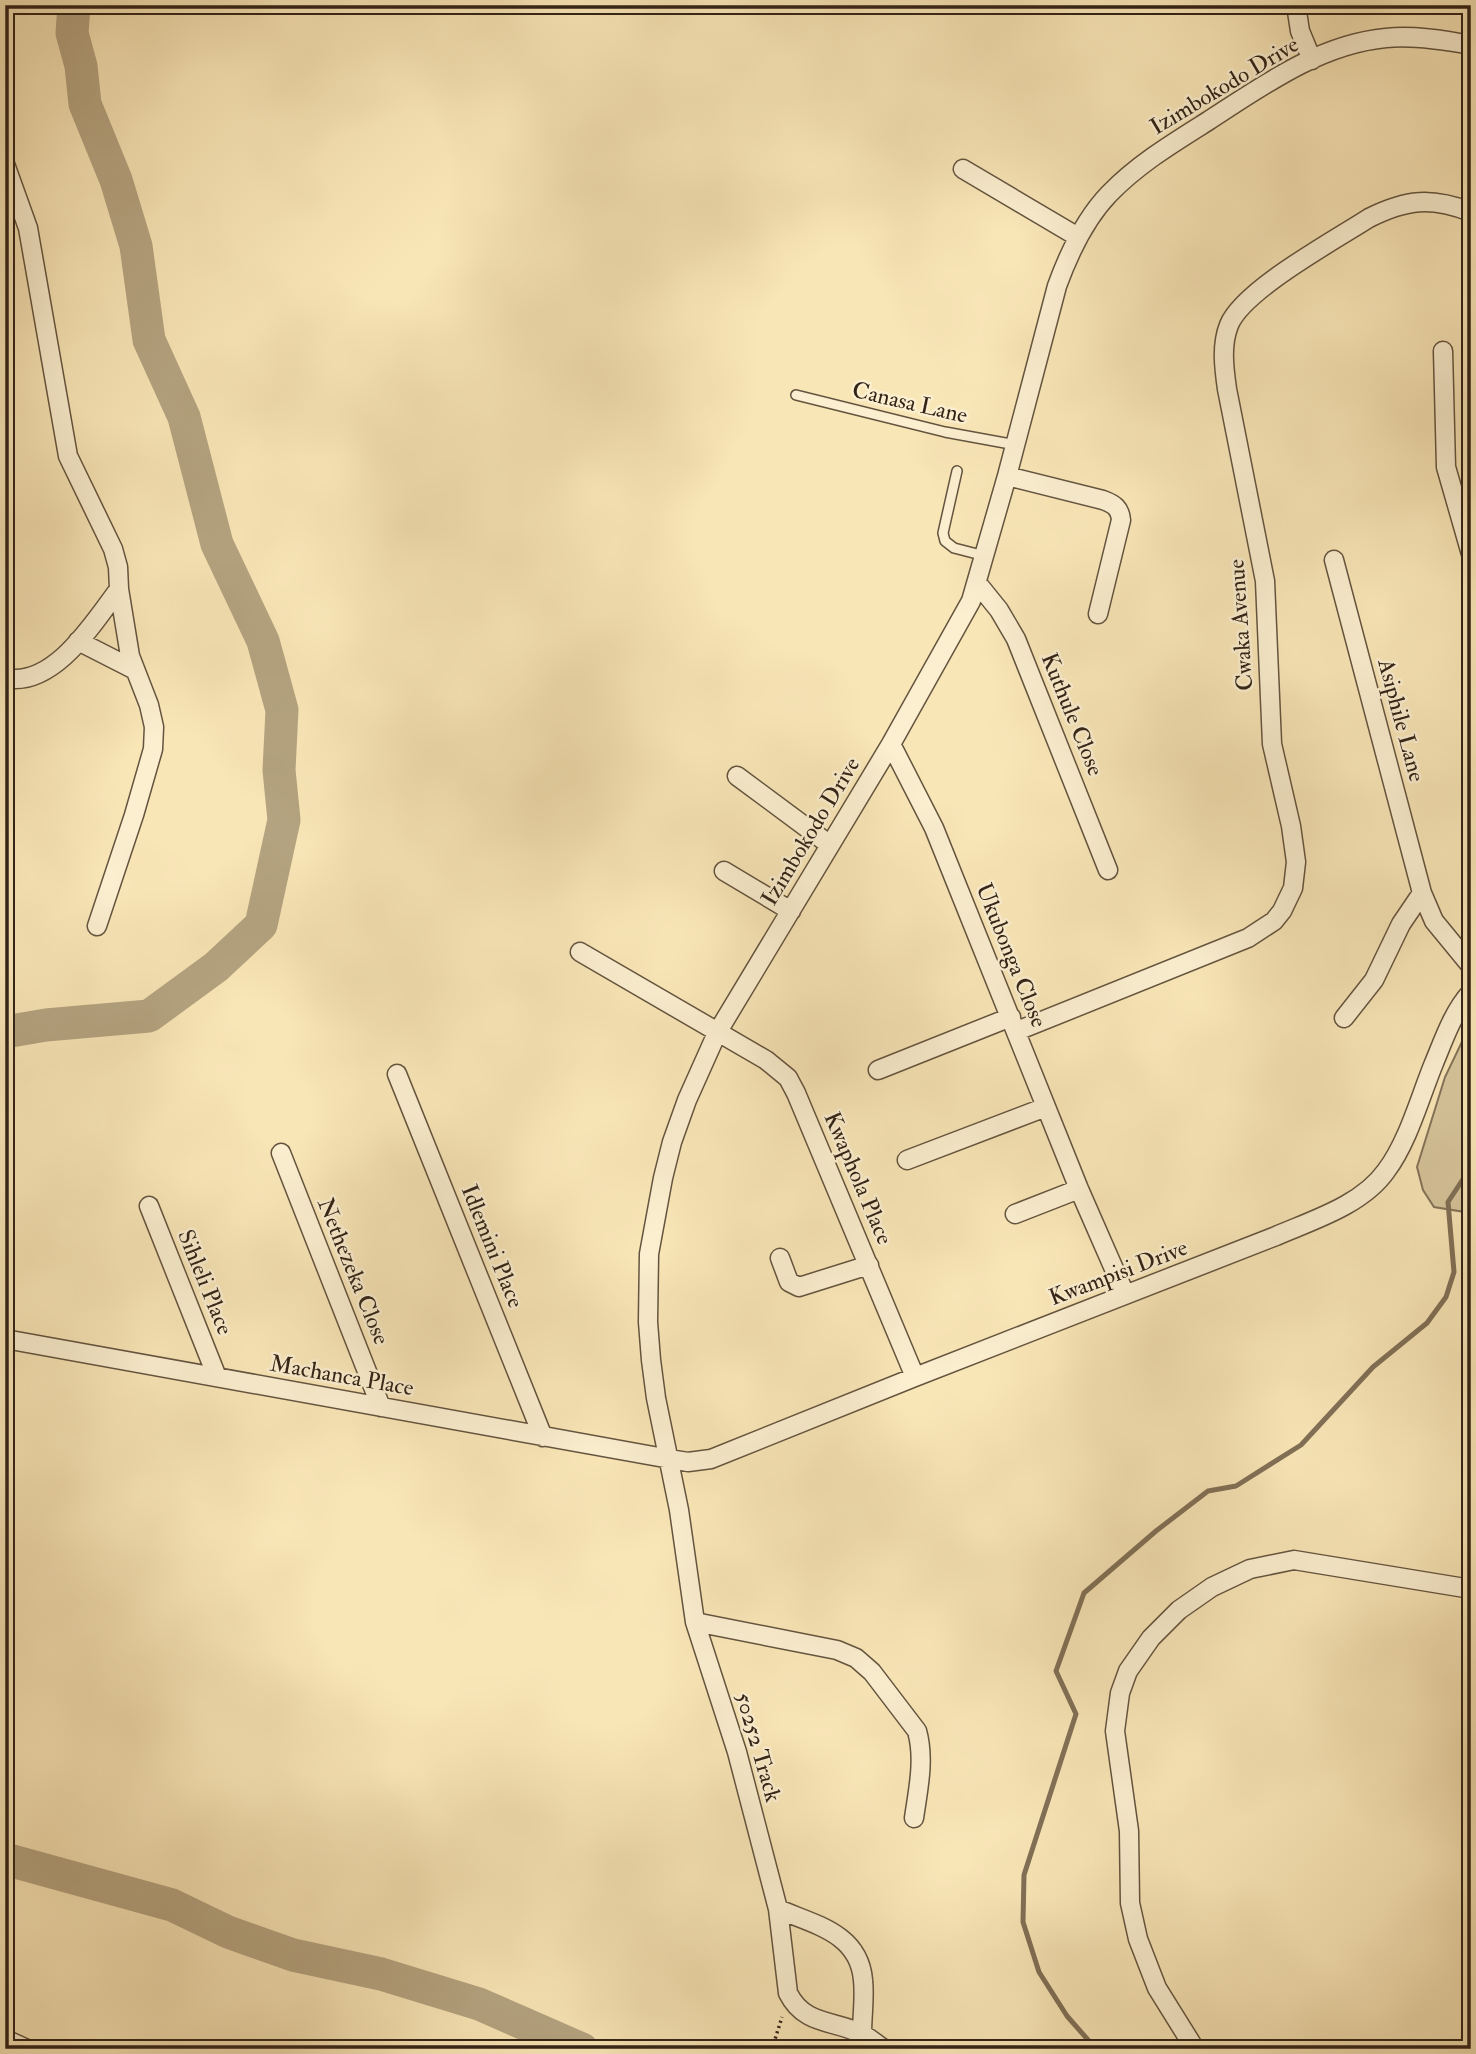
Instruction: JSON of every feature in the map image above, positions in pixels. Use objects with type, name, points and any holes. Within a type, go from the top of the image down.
[{"type":"street","points":[[1296,5],[1300,31],[1312,60]]},
{"type":"street","name":"Izimbokodo Drive","points":[[670,1459],[656,1398],[648,1312],[649,1254],[672,1142],[687,1100],[717,1033],[891,744],[954,635],[978,584],[1057,286],[1065,262],[1078,237],[1107,195],[1130,174],[1232,105],[1312,60],[1349,45],[1386,38],[1418,38],[1471,45]]},
{"type":"street","points":[[5,164],[28,228],[68,456],[113,549],[133,669],[149,705],[154,727],[153,749],[97,926]]},
{"type":"street","points":[[963,169],[1078,237]]},
{"type":"street","name":"Cwaka Avenue","points":[[878,1070],[1014,1024],[1248,938],[1274,921],[1289,900],[1296,876],[1296,862],[1292,826],[1272,744],[1265,581],[1227,389],[1224,361],[1228,326],[1236,312],[1260,288],[1385,210],[1418,201],[1454,206],[1471,212]]},
{"type":"street","points":[[1443,351],[1443,438],[1446,467],[1471,554]]},
{"type":"street","points":[[1007,476],[1103,500],[1118,510],[1121,520],[1098,614]]},
{"type":"street","name":"Asiphile Lane","points":[[1334,560],[1422,893],[1434,921],[1471,965]]},
{"type":"street","name":"Kuthule Close","points":[[978,584],[999,610],[1016,639],[1108,870]]},
{"type":"street","points":[[5,678],[27,678],[53,666],[78,641],[119,589]]},
{"type":"street","points":[[78,641],[133,669]]},
{"type":"street","name":"Ukubonga Close","points":[[891,744],[934,828],[1079,1188],[1125,1294]]},
{"type":"street","points":[[737,776],[830,845]]},
{"type":"street","points":[[724,871],[790,911]]},
{"type":"street","points":[[1344,1018],[1374,980],[1401,925],[1422,893]]},
{"type":"street","name":"Kwaphola Place","points":[[580,952],[766,1060],[788,1078],[915,1377]]},
{"type":"street","name":"Kwampisi Drive","points":[[670,1459],[688,1462],[711,1459],[1320,1217],[1362,1194],[1387,1171],[1401,1144],[1448,1027],[1471,992]]},
{"type":"street","name":"Idlemini Place","points":[[397,1074],[543,1437]]},
{"type":"street","points":[[907,1160],[1046,1107]]},
{"type":"street","name":"Nethezeka Close","points":[[281,1153],[381,1407]]},
{"type":"street","points":[[1015,1214],[1079,1188]]},
{"type":"street","name":"Sihleli Place","points":[[149,1206],[217,1377]]},
{"type":"street","points":[[780,1258],[789,1282],[800,1287],[869,1265]]},
{"type":"street","name":"Machanca Place","points":[[5,1339],[670,1459]]},
{"type":"street","name":"50252 Track","points":[[670,1459],[695,1622],[737,1752],[778,1909],[788,1993]]},
{"type":"street","points":[[1195,2049],[1157,1988],[1138,1939],[1130,1903],[1129,1831],[1115,1731],[1120,1693],[1137,1656],[1163,1624],[1192,1599],[1229,1577],[1250,1569],[1294,1560],[1471,1589]]},
{"type":"street","points":[[695,1622],[837,1650],[864,1663],[916,1731],[920,1745],[920,1775],[914,1818]]},
{"type":"street","points":[[778,1909],[849,1942],[855,1951],[863,1980],[862,2034]]},
{"type":"street","points":[[788,1993],[794,2005],[809,2016],[862,2034],[884,2049]]},
{"type":"street","points":[[5,2039],[27,2049]]},
{"type":"lane","name":"Canasa Lane","points":[[796,395],[945,432],[1016,445]]},
{"type":"lane","points":[[957,471],[943,533],[945,541],[954,548],[985,556]]},
{"type":"path","points":[[772,2049],[788,1993]]},
{"type":"shaded area","points":[[1471,1023],[1471,1213],[1434,1207],[1423,1190],[1417,1167],[1445,1077]]},
{"type":"waterway","points":[[5,1032],[46,1025],[149,1016],[216,967],[261,925],[284,820],[279,770],[282,710],[263,641],[217,544],[184,417],[149,340],[136,246],[116,180],[85,104],[81,66],[72,33],[74,5]]},
{"type":"waterway","points":[[1096,2049],[1067,2016],[1039,1972],[1023,1922],[1024,1875],[1076,1714],[1056,1671],[1084,1593],[1156,1531],[1208,1491],[1236,1486],[1301,1445],[1373,1367],[1427,1323],[1446,1297],[1454,1272],[1448,1202],[1471,1167]]},
{"type":"waterway","points":[[5,1859],[172,1905],[228,1932],[293,1955],[381,1974],[479,2004],[582,2049]]}]
